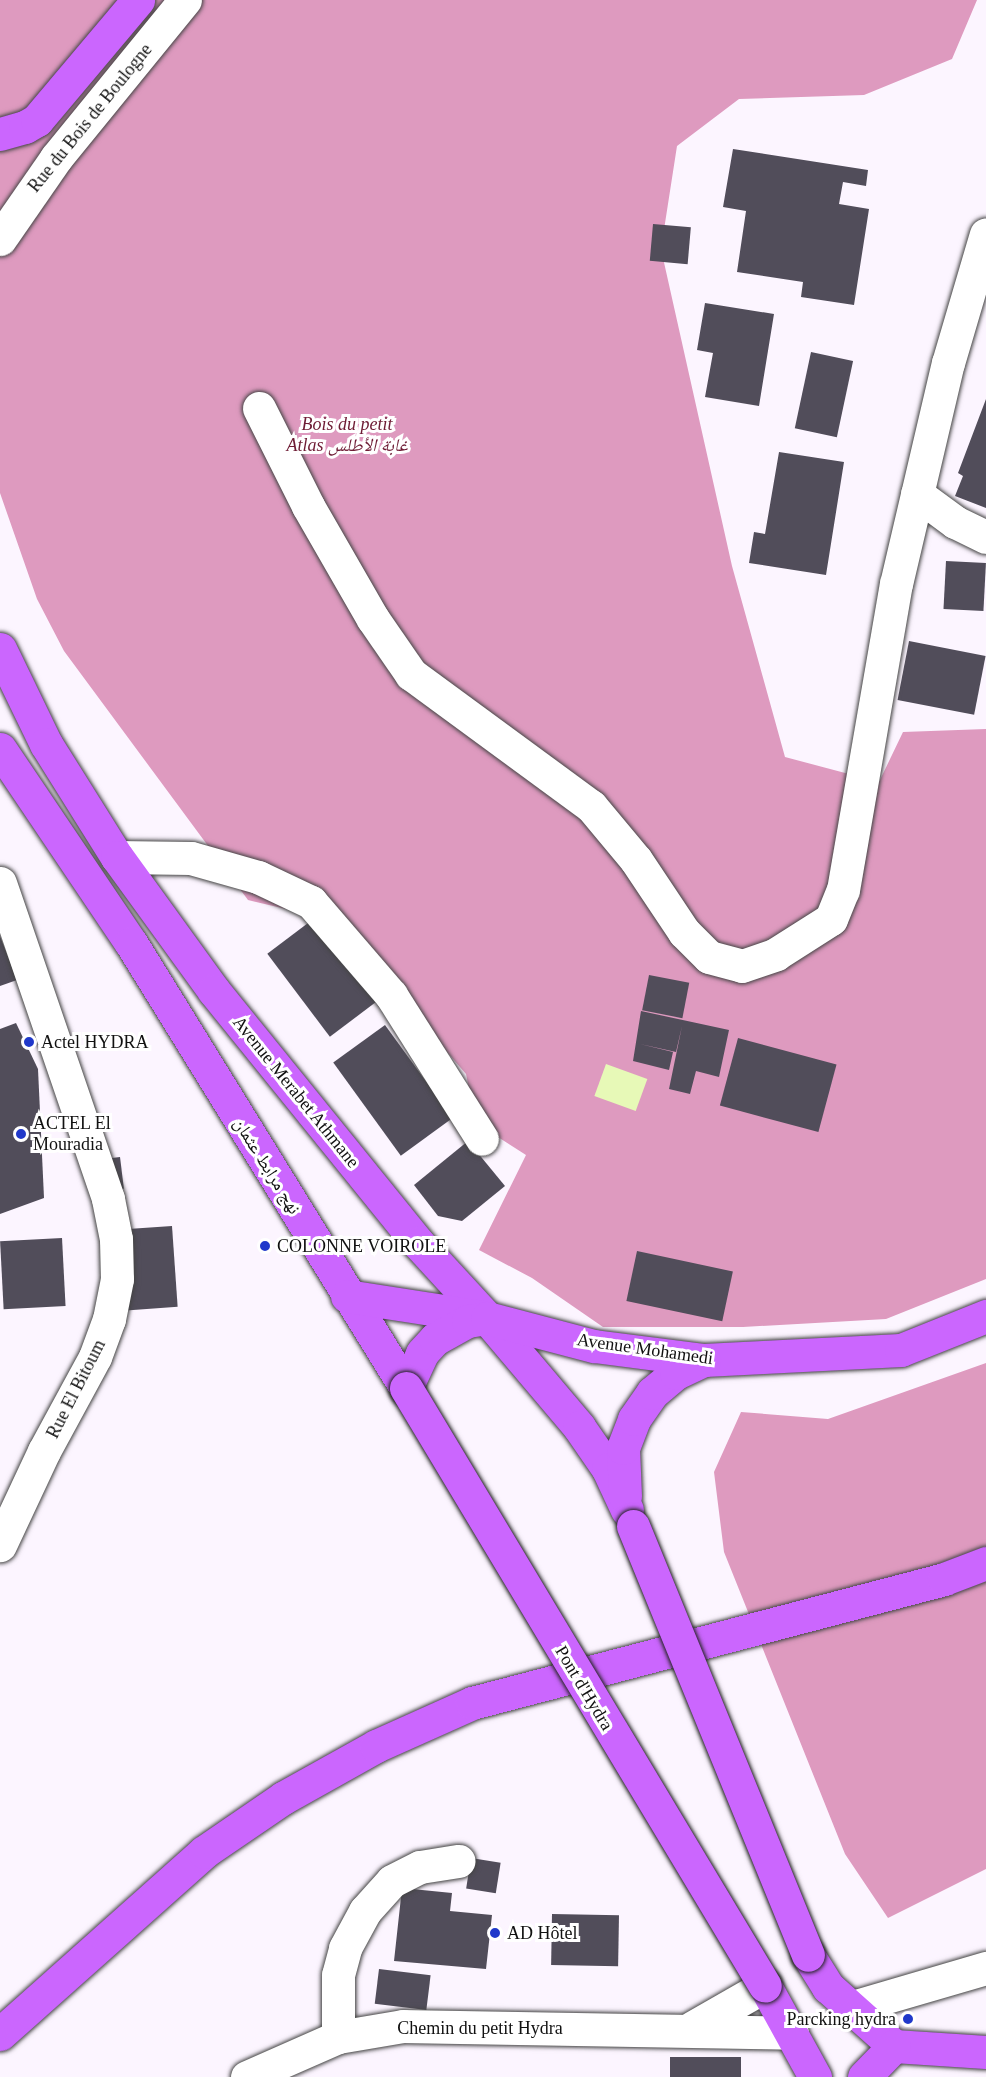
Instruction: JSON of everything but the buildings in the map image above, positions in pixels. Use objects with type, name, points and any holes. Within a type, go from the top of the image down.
[{"type":"main road","points":[[0,134],[37,120],[138,0]]},
{"type":"main road","name":"Avenue Merabet Athmane","points":[[0,649],[46,744],[117,856],[229,1010],[418,1243],[488,1318],[579,1427],[608,1469],[630,1518]]},
{"type":"main road","name":"نهج مرابط عثمان","points":[[0,749],[131,944],[406,1388]]},
{"type":"main road","points":[[348,1296],[488,1318]]},
{"type":"main road","name":"Avenue Mohamedi","points":[[406,1388],[422,1353],[435,1339],[468,1321],[488,1318],[594,1346],[704,1360],[901,1350],[986,1316]]},
{"type":"main road","points":[[704,1360],[676,1373],[660,1387],[634,1419],[623,1448],[621,1479],[630,1518],[808,1955],[828,1987],[894,2046],[986,2052]]},
{"type":"main road","name":"Pont d'Hydra","points":[[406,1388],[765,1986],[815,2077]]},
{"type":"main road","points":[[0,2034],[204,1852],[283,1798],[376,1746],[472,1703],[944,1579],[986,1563]]},
{"type":"main road","points":[[864,2077],[894,2046]]},
{"type":"street","name":"Rue du Bois de Boulogne","points":[[0,239],[56,158],[185,0]]},
{"type":"street","points":[[259,408],[308,507],[373,619],[411,674],[591,806],[636,860],[684,932],[710,957],[742,966],[776,954],[831,919],[843,890],[896,584],[948,363],[986,234]]},
{"type":"street","points":[[917,494],[955,522],[986,537]]},
{"type":"street","points":[[117,856],[191,858],[258,877],[311,902],[391,995],[482,1139]]},
{"type":"street","name":"Rue El Bitoum","points":[[0,883],[108,1199],[116,1239],[117,1269],[110,1319],[95,1357],[44,1452],[0,1545]]},
{"type":"street","points":[[338,2037],[338,1975],[345,1948],[365,1911],[392,1881],[420,1867],[459,1861]]},
{"type":"street","points":[[849,2008],[986,1968]]},
{"type":"street","points":[[686,2030],[744,2001],[765,1986]]},
{"type":"street","name":"Chemin du petit Hydra","points":[[247,2077],[338,2037],[403,2026],[792,2033]]},
{"type":"green space","name":"Bois du petit Atlas غابة الأطلس","points":[[0,0],[977,0],[952,59],[864,95],[739,99],[677,146],[661,249],[732,566],[785,757],[879,782],[903,732],[986,729],[986,1279],[886,1319],[743,1327],[603,1327],[532,1278],[479,1250],[526,1155],[476,1123],[466,1074],[333,920],[248,900],[64,651],[37,599],[0,493]]},
{"type":"green space","points":[[986,1363],[986,1869],[888,1918],[845,1854],[724,1552],[714,1472],[741,1412],[828,1419]]},
{"type":"shaded area","points":[[606,1064],[647,1079],[636,1111],[594,1096]]},
{"type":"place","name":"Actel HYDRA","points":[[29,1042]]},
{"type":"place","name":"ACTEL El Mouradia","points":[[21,1134]]},
{"type":"place","name":"COLONNE VOIROLE","points":[[265,1246]]},
{"type":"place","name":"AD Hôtel","points":[[495,1933]]},
{"type":"place","name":"Parcking hydra","points":[[908,2019]]}]
